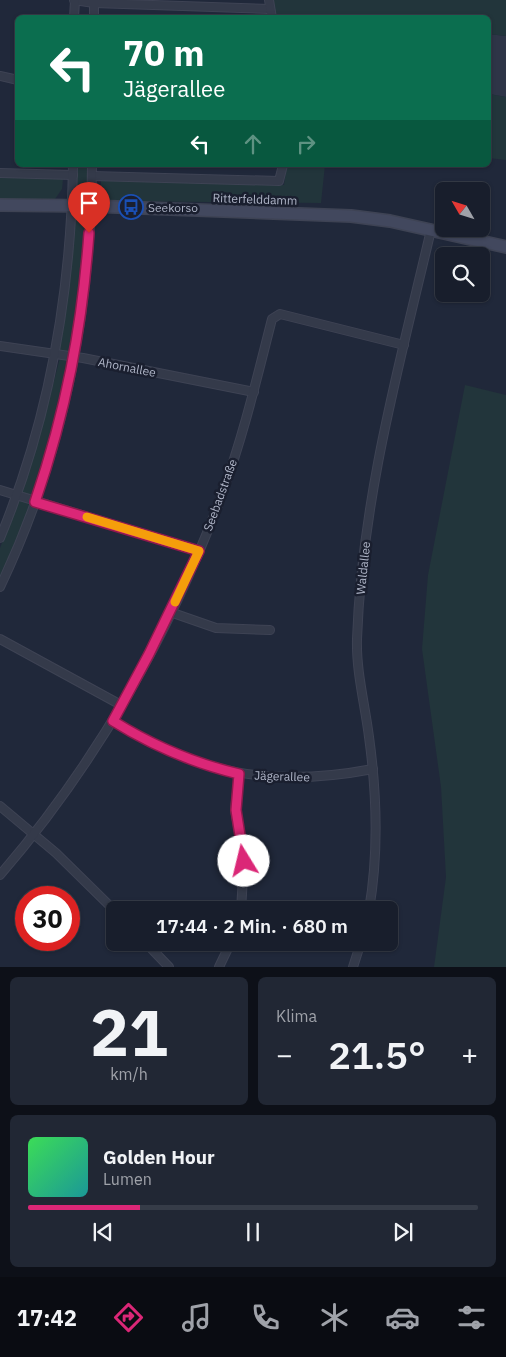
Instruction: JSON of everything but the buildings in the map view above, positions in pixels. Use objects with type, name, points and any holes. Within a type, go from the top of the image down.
[{"type":"main road","name":"Ritterfelddamm","points":[[0,205],[71,205],[351,216],[431,230],[506,248]]},
{"type":"street","points":[[74,15],[74,0],[271,13],[269,0]]},
{"type":"street","points":[[94,1],[94,15]]},
{"type":"street","points":[[0,76],[15,79]]},
{"type":"street","points":[[0,538],[17,495],[39,424],[55,354],[64,287],[73,167]]},
{"type":"street","points":[[0,587],[35,502],[58,429],[75,357],[85,286],[92,167]]},
{"type":"street","name":"Ritterfelddamm","points":[[92,176],[279,181],[282,167]]},
{"type":"street","points":[[0,173],[73,176]]},
{"type":"street","name":"Waldallee","points":[[370,901],[376,849],[374,769],[358,658],[360,594],[373,481],[431,230]]},
{"type":"street","name":"Seebadstraße","points":[[0,875],[75,778],[113,721],[170,612],[199,551],[222,493],[254,392],[272,320],[280,314],[404,345]]},
{"type":"street","name":"Ahornallee","points":[[0,346],[75,357],[254,392]]},
{"type":"street","points":[[0,490],[199,551]]},
{"type":"street","points":[[170,612],[216,628],[270,630]]},
{"type":"street","points":[[0,639],[121,705]]},
{"type":"street","name":"Jägerallee","points":[[113,721],[130,733],[177,756],[239,774],[294,778],[345,774],[374,769]]},
{"type":"street","points":[[239,774],[236,810],[244,861],[242,901]]},
{"type":"street","points":[[0,806],[34,833],[106,902]]},
{"type":"street","points":[[154,951],[169,967]]},
{"type":"street","points":[[219,967],[227,951]]},
{"type":"street","points":[[353,967],[358,951]]},
{"type":"shaded area","points":[[273,0],[506,0],[506,36],[491,34],[491,15],[275,15]]},
{"type":"shaded area","points":[[491,34],[506,36],[506,97],[491,94]]},
{"type":"shaded area","points":[[491,94],[506,97],[506,160],[491,158]]},
{"type":"shaded area","points":[[76,167],[88,167],[88,189],[75,188]]},
{"type":"shaded area","points":[[287,167],[325,167],[321,203],[109,201],[101,187],[101,181],[103,180],[284,185]]},
{"type":"shaded area","points":[[0,176],[61,178],[63,179],[62,189],[55,199],[0,200]]},
{"type":"shaded area","points":[[74,216],[87,217],[79,309],[71,353],[59,350],[68,293]]},
{"type":"shaded area","points":[[60,358],[69,360],[70,363],[55,427],[33,497],[22,492],[38,442]]},
{"type":"shaded area","points":[[465,385],[506,395],[506,967],[434,967],[446,877],[441,787],[422,649],[428,575]]},
{"type":"shaded area","points":[[22,500],[30,505],[0,579],[0,548],[18,502]]},
{"type":"slow traffic","points":[[87,517],[199,551],[175,602]]},
{"type":"place","name":"Seekorso","points":[[131,207]]},
{"type":"route","points":[[89,233],[85,286],[75,357],[58,429],[35,502],[199,551],[149,654],[113,721],[130,733],[177,756],[239,774],[236,810],[244,861]]}]
